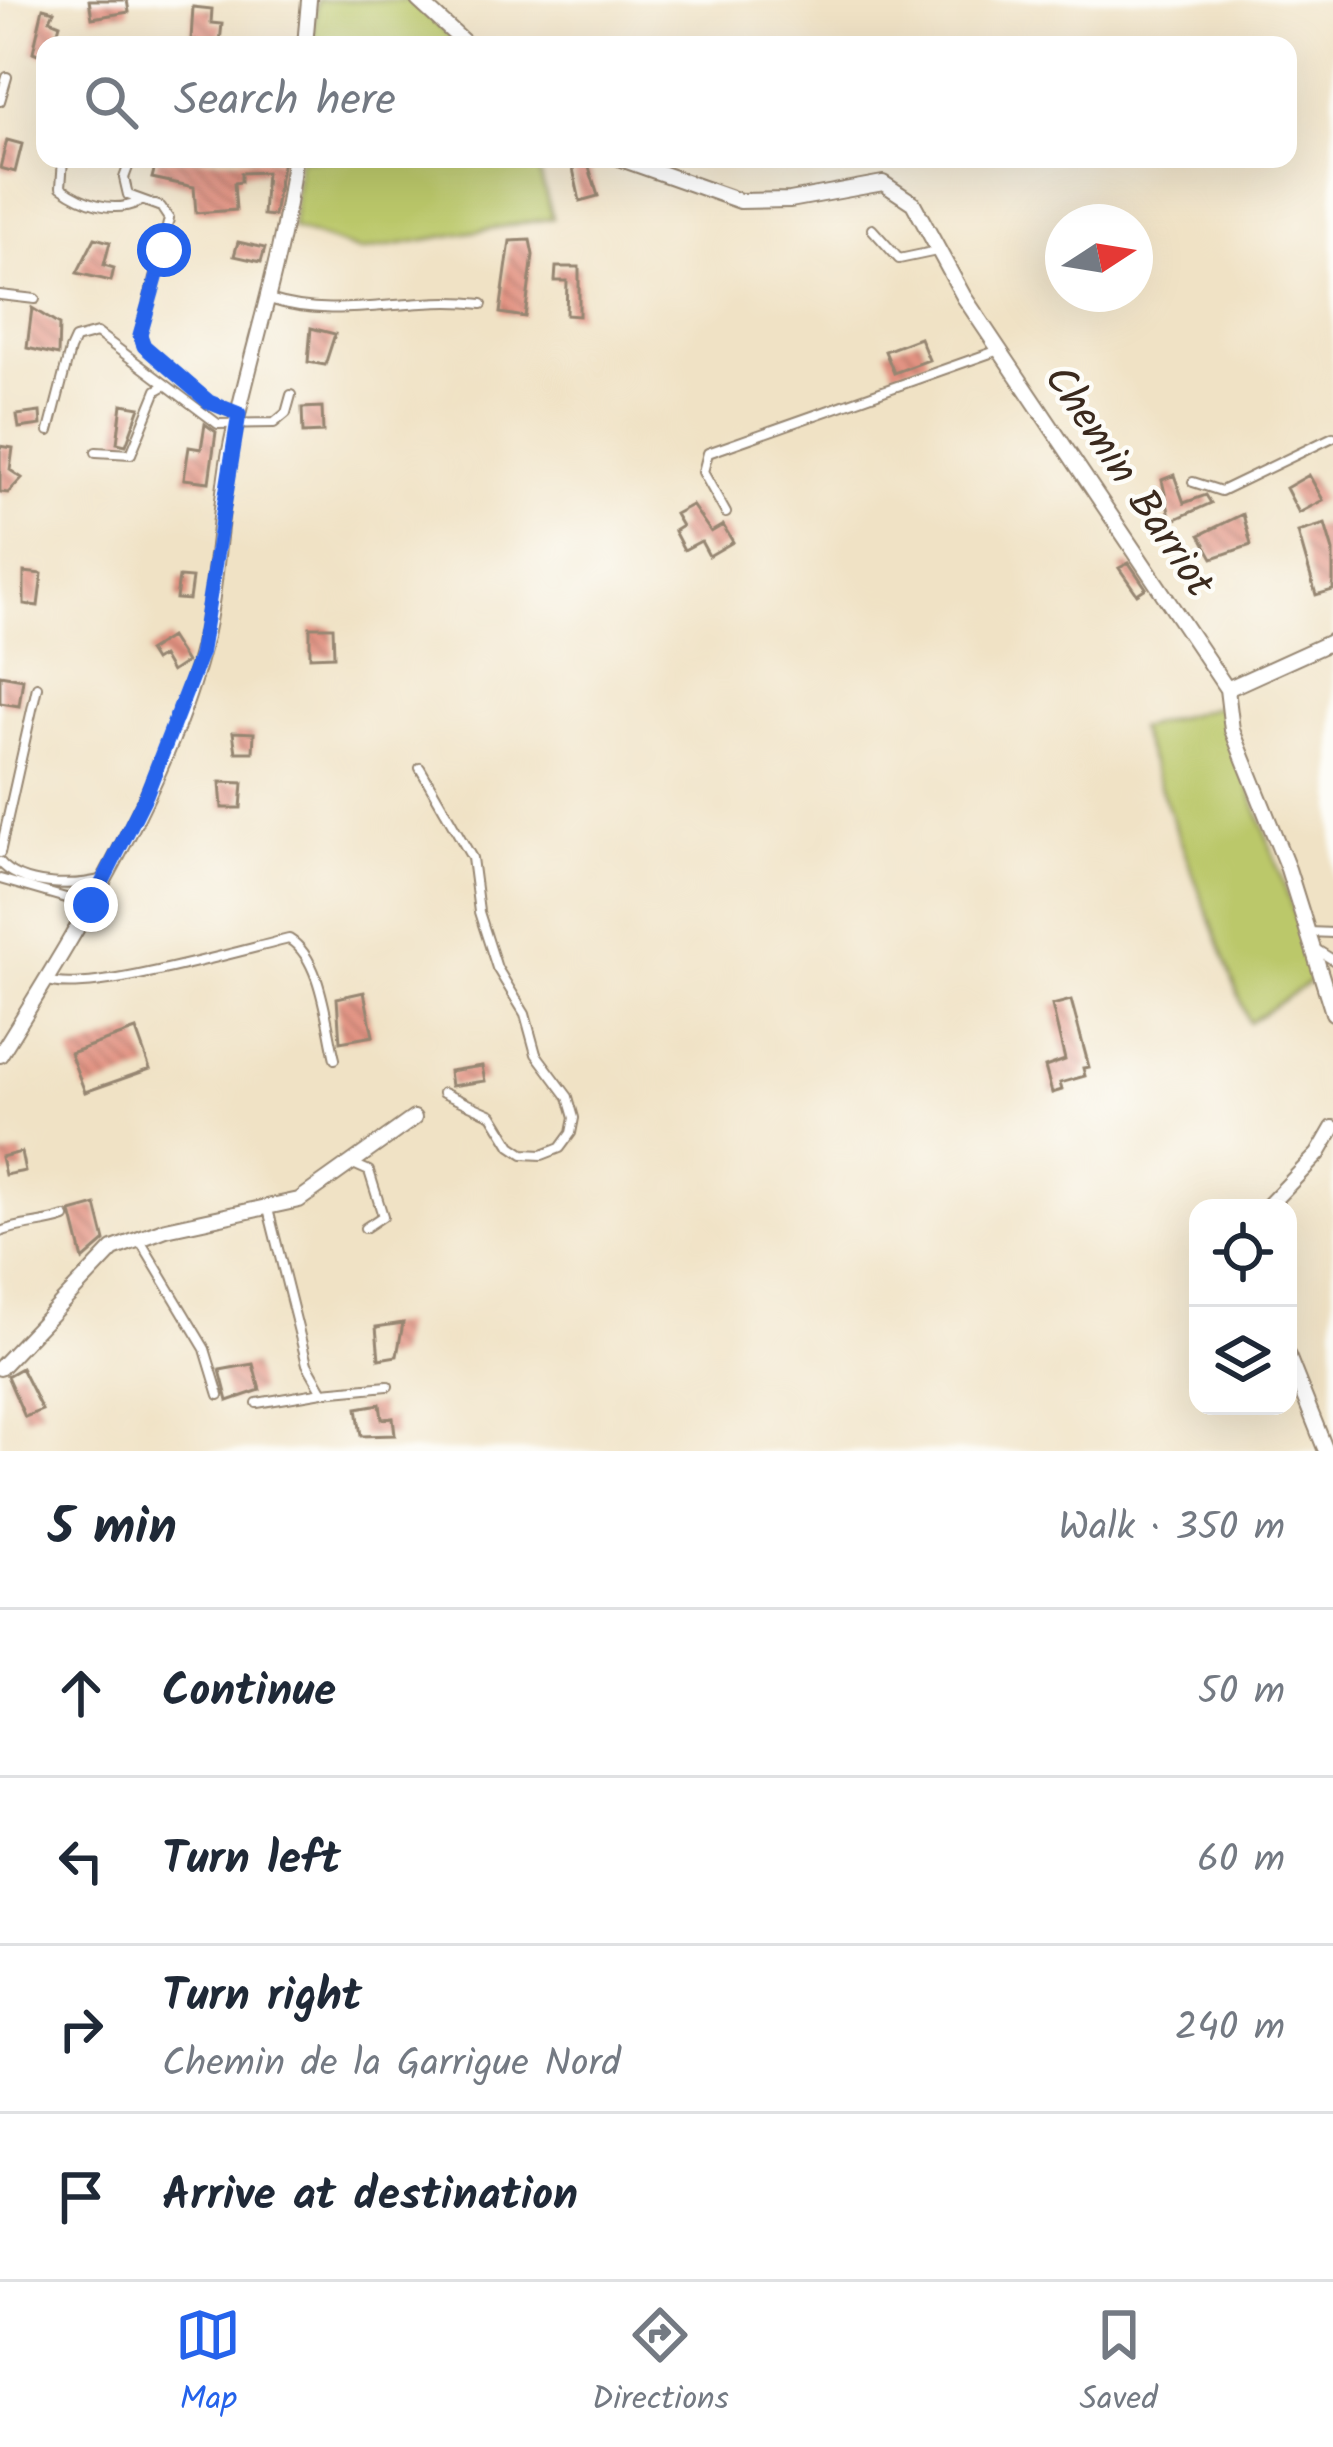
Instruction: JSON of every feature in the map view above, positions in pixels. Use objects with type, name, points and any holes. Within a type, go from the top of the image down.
[{"type":"street","points":[[306,36],[309,0]]},
{"type":"street","points":[[418,0],[457,36]]},
{"type":"street","points":[[0,1055],[105,879],[146,795],[200,656],[237,421],[287,228],[293,168]]},
{"type":"street","name":"Chemin Barriot","points":[[646,168],[740,201],[790,200],[891,184],[913,203],[1000,350],[1227,689]]},
{"type":"street","points":[[1333,640],[1227,689],[1232,730],[1310,932],[1333,1012]]},
{"type":"street","points":[[0,1368],[113,1249],[138,1238],[299,1200],[414,1118]]},
{"type":"street","points":[[1275,1199],[1318,1154],[1333,1129]]},
{"type":"street","points":[[1297,1378],[1326,1451]]},
{"type":"lane","points":[[0,101],[7,77]]},
{"type":"lane","points":[[62,168],[61,187],[79,200],[124,209],[140,201]]},
{"type":"lane","points":[[128,168],[124,178],[128,195],[161,207],[169,219],[140,335],[144,346],[237,421]]},
{"type":"lane","points":[[872,229],[899,259],[938,250]]},
{"type":"lane","points":[[0,295],[35,299]]},
{"type":"lane","points":[[269,299],[309,312],[422,299],[482,304]]},
{"type":"lane","points":[[49,431],[70,350],[75,339],[85,334],[97,333],[218,424],[274,423],[286,413],[291,395]]},
{"type":"lane","points":[[726,513],[703,472],[708,453],[1000,350]]},
{"type":"lane","points":[[97,452],[130,454],[157,390],[166,385]]},
{"type":"lane","points":[[1193,482],[1221,491],[1333,437]]},
{"type":"lane","points":[[37,687],[0,857],[7,870],[62,885],[105,879]]},
{"type":"lane","points":[[421,768],[472,857],[479,912],[497,968],[525,1013],[536,1054],[568,1097],[574,1118],[571,1133],[560,1148],[542,1155],[523,1154],[511,1146],[492,1115],[443,1093]]},
{"type":"lane","points":[[0,879],[91,905]]},
{"type":"lane","points":[[1310,932],[1333,933]]},
{"type":"lane","points":[[45,979],[59,986],[96,982],[289,939],[302,947],[310,963],[335,1059]]},
{"type":"lane","points":[[1316,950],[1333,960]]},
{"type":"lane","points":[[350,1162],[369,1171],[383,1216],[365,1228]]},
{"type":"lane","points":[[268,1209],[307,1364],[323,1392]]},
{"type":"lane","points":[[0,1232],[31,1220],[49,1223],[65,1217]]},
{"type":"lane","points":[[138,1238],[148,1247],[206,1349],[219,1395]]},
{"type":"lane","points":[[257,1403],[388,1386]]},
{"type":"green space","points":[[317,0],[411,0],[449,36],[313,36]]},
{"type":"green space","points":[[298,168],[538,168],[553,218],[360,251],[292,228]]},
{"type":"green space","points":[[1220,706],[1317,977],[1249,1023],[1138,728]]},
{"type":"building","points":[[89,0],[127,0],[129,12],[92,18]]},
{"type":"building","points":[[193,7],[212,9],[211,23],[222,24],[221,36],[191,36]]},
{"type":"building","points":[[43,8],[54,11],[50,20],[60,24],[57,36],[37,36]]},
{"type":"building","points":[[7,140],[22,144],[15,172],[0,168]]},
{"type":"building","points":[[155,168],[282,168],[274,216],[263,215],[266,172],[241,173],[241,182],[234,183],[236,210],[196,213],[194,187],[152,178]]},
{"type":"building","points":[[573,168],[589,168],[598,196],[580,201]]},
{"type":"building","points":[[95,238],[110,242],[104,265],[114,268],[111,281],[77,273]]},
{"type":"building","points":[[530,240],[533,255],[525,317],[500,313],[510,241]]},
{"type":"building","points":[[238,242],[265,248],[261,262],[234,256]]},
{"type":"building","points":[[556,267],[579,267],[579,316],[566,315],[567,281],[555,281]]},
{"type":"building","points":[[32,308],[59,325],[58,355],[27,348]]},
{"type":"building","points":[[311,328],[335,334],[325,365],[308,362]]},
{"type":"building","points":[[920,338],[929,360],[894,373],[885,351]]},
{"type":"building","points":[[122,404],[140,407],[126,445],[117,443]]},
{"type":"building","points":[[322,407],[323,432],[303,433],[302,408]]},
{"type":"building","points":[[40,412],[41,425],[19,428],[17,415]]},
{"type":"building","points":[[205,424],[216,432],[209,482],[184,479],[189,447],[201,449]]},
{"type":"building","points":[[0,446],[13,448],[10,470],[22,478],[8,493],[0,492]]},
{"type":"building","points":[[1174,475],[1184,503],[1206,495],[1211,503],[1171,521],[1162,480]]},
{"type":"building","points":[[1309,475],[1323,500],[1299,513],[1286,488]]},
{"type":"building","points":[[692,505],[711,532],[723,525],[733,542],[709,556],[701,541],[684,550],[674,531],[682,526],[675,514]]},
{"type":"building","points":[[1243,514],[1251,545],[1213,558],[1200,535]]},
{"type":"building","points":[[1325,524],[1333,551],[1333,590],[1316,595],[1298,532]]},
{"type":"building","points":[[1129,563],[1146,588],[1137,594],[1119,568]]},
{"type":"building","points":[[24,572],[42,574],[38,606],[24,604]]},
{"type":"building","points":[[179,577],[192,578],[189,600],[176,599]]},
{"type":"building","points":[[310,627],[333,627],[334,656],[310,657]]},
{"type":"building","points":[[170,637],[186,662],[171,672],[162,656],[154,661],[148,651]]},
{"type":"building","points":[[0,675],[23,679],[19,706],[0,703]]},
{"type":"building","points":[[233,732],[254,733],[253,752],[236,752]]},
{"type":"building","points":[[220,782],[243,783],[241,808],[222,808]]},
{"type":"building","points":[[364,992],[373,1036],[340,1042],[337,998]]},
{"type":"building","points":[[1071,1000],[1089,1067],[1083,1068],[1085,1076],[1060,1083],[1062,1090],[1052,1093],[1045,1067],[1065,1060],[1052,1005]]},
{"type":"building","points":[[136,1030],[150,1069],[85,1092],[70,1053]]},
{"type":"building","points":[[482,1066],[485,1081],[451,1086],[449,1071]]},
{"type":"building","points":[[21,1152],[25,1171],[5,1175],[1,1157]]},
{"type":"building","points":[[96,1205],[105,1241],[83,1260],[71,1212]]},
{"type":"building","points":[[403,1323],[397,1356],[379,1359],[376,1327]]},
{"type":"building","points":[[253,1364],[260,1390],[228,1401],[220,1370]]},
{"type":"building","points":[[21,1368],[42,1410],[25,1417],[7,1376]]},
{"type":"building","points":[[380,1404],[382,1419],[393,1418],[395,1435],[361,1436],[357,1408]]},
{"type":"route","points":[[91,905],[146,795],[200,656],[239,414],[209,402],[144,346],[140,335],[164,250]]}]
